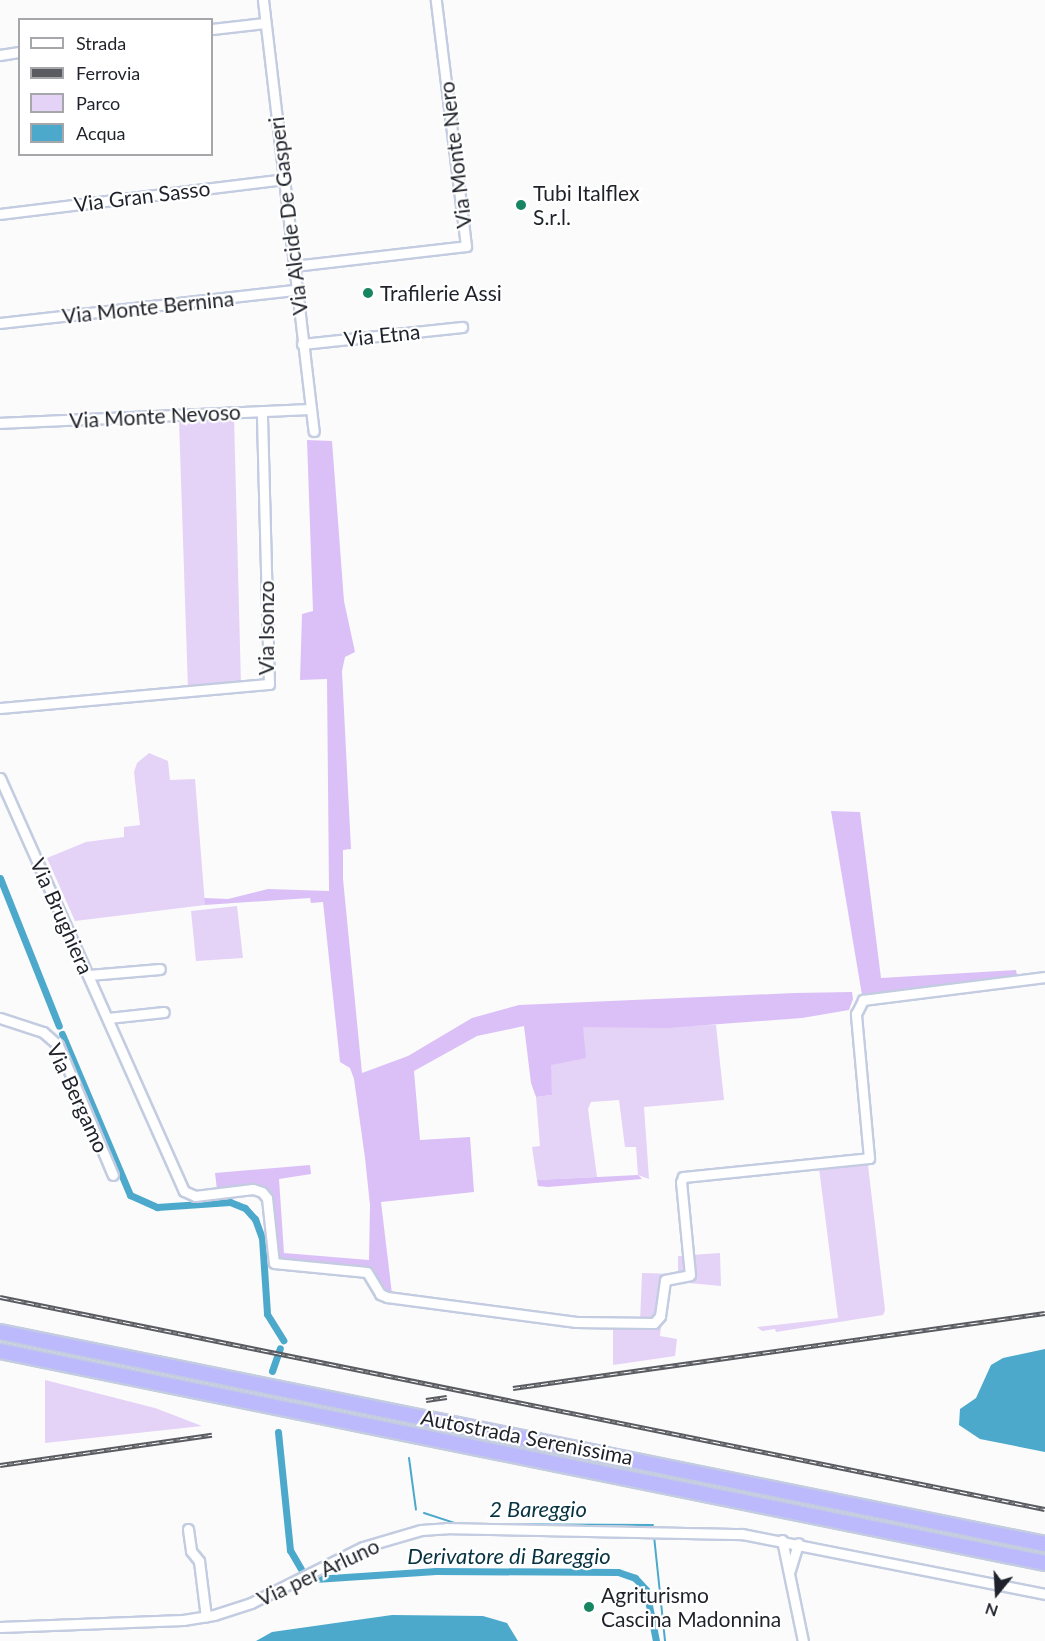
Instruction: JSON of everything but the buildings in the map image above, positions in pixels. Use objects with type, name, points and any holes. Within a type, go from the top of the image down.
[{"type":"highway","name":"Autostrada Serenissima","points":[[0,1332],[1045,1544]]},
{"type":"highway","name":"Autostrada Serenissima","points":[[0,1351],[1045,1563]]},
{"type":"street","name":"Via Alcide De Gasperi","points":[[263,0],[314,431]]},
{"type":"street","name":"Via Monte Nero","points":[[294,266],[466,246],[436,0]]},
{"type":"street","points":[[213,29],[265,23]]},
{"type":"street","points":[[0,55],[18,52]]},
{"type":"street","name":"Via Gran Sasso","points":[[0,214],[284,179]]},
{"type":"street","name":"Via Monte Bernina","points":[[0,323],[296,290]]},
{"type":"street","name":"Via Etna","points":[[302,344],[462,327]]},
{"type":"street","name":"Via Monte Nevoso","points":[[0,423],[311,410]]},
{"type":"street","name":"Via Isonzo","points":[[0,708],[269,684],[262,411]]},
{"type":"street","name":"Via Brughiera","points":[[0,778],[184,1191],[195,1196],[253,1189],[262,1192],[267,1198],[271,1258],[277,1265],[368,1272],[380,1294],[395,1299],[576,1322],[647,1324],[660,1316],[666,1279],[690,1275],[681,1182],[683,1178],[869,1158],[871,1149],[856,1014],[863,1000],[1045,976]]},
{"type":"street","points":[[89,975],[159,969]]},
{"type":"street","points":[[108,1018],[164,1012]]},
{"type":"street","name":"Via Bergamo","points":[[0,1018],[43,1032],[58,1045],[112,1175]]},
{"type":"street","points":[[188,1529],[191,1551],[199,1561],[206,1617]]},
{"type":"street","name":"Via per Arluno","points":[[0,1627],[206,1617],[251,1603],[363,1547],[421,1530],[693,1531],[781,1540],[1045,1594]]},
{"type":"street","points":[[781,1540],[803,1641]]},
{"type":"street","points":[[789,1573],[798,1543]]},
{"type":"green space","points":[[234,418],[241,685],[188,689],[179,420]]},
{"type":"green space","points":[[149,753],[168,761],[170,780],[195,779],[205,905],[75,921],[47,858],[86,842],[124,837],[124,827],[140,825],[134,772],[137,763]]},
{"type":"green space","points":[[237,906],[243,958],[196,961],[191,911]]},
{"type":"green space","points":[[716,1025],[724,1100],[644,1107],[649,1179],[638,1175],[636,1147],[625,1147],[619,1100],[591,1102],[588,1109],[597,1177],[537,1180],[532,1147],[540,1146],[536,1097],[552,1095],[550,1064],[583,1027]]},
{"type":"green space","points":[[868,1165],[885,1310],[883,1315],[776,1332],[775,1329],[762,1331],[757,1327],[838,1318],[819,1168]]},
{"type":"green space","points":[[720,1253],[721,1286],[667,1281],[693,1279],[691,1255]]},
{"type":"green space","points":[[678,1256],[687,1256],[686,1275],[663,1276],[659,1316],[640,1323],[642,1273],[678,1274]]},
{"type":"green space","points":[[613,1326],[661,1326],[660,1336],[677,1339],[675,1356],[613,1365]]},
{"type":"green space","points":[[45,1380],[155,1408],[202,1426],[45,1443]]},
{"type":"shaded area","points":[[307,440],[332,441],[344,601],[355,652],[345,657],[342,671],[351,849],[343,850],[343,879],[362,1073],[408,1056],[472,1018],[519,1005],[794,993],[852,992],[853,999],[849,1010],[802,1018],[667,1028],[583,1027],[586,1058],[551,1065],[552,1095],[536,1097],[531,1083],[524,1026],[477,1036],[414,1071],[420,1140],[470,1137],[474,1192],[381,1202],[392,1294],[382,1292],[373,1273],[275,1261],[268,1195],[217,1190],[215,1173],[310,1165],[311,1174],[279,1179],[284,1253],[369,1260],[370,1205],[365,1158],[354,1079],[350,1068],[340,1062],[323,902],[311,903],[310,898],[205,905],[204,898],[228,899],[268,889],[329,891],[327,679],[300,680],[302,614],[313,611]]},
{"type":"shaded area","points":[[831,811],[860,812],[881,978],[1016,970],[1017,975],[862,995]]},
{"type":"shaded area","points":[[638,1175],[642,1179],[548,1187],[538,1186],[537,1180]]},
{"type":"water","points":[[1045,1349],[1045,1452],[980,1439],[959,1425],[960,1409],[976,1398],[991,1365],[1003,1358]]},
{"type":"water","points":[[392,1615],[483,1616],[507,1623],[518,1641],[256,1641],[272,1632]]},
{"type":"waterway","name":"Derivatore di Bareggio","points":[[0,878],[59,1026]]},
{"type":"waterway","name":"Derivatore di Bareggio","points":[[62,1034],[130,1195],[157,1207],[230,1202],[245,1208],[255,1219],[262,1238],[267,1314],[283,1340]]},
{"type":"waterway","name":"Derivatore di Bareggio","points":[[272,1371],[280,1348]]},
{"type":"waterway","name":"Derivatore di Bareggio","points":[[278,1432],[290,1550],[301,1569]]},
{"type":"waterway","name":"2 Bareggio","points":[[409,1458],[416,1510]]},
{"type":"waterway","name":"2 Bareggio","points":[[424,1513],[458,1524],[653,1525]]},
{"type":"waterway","name":"2 Bareggio","points":[[654,1536],[665,1641]]},
{"type":"waterway","name":"Derivatore di Bareggio","points":[[315,1579],[436,1571],[618,1572],[635,1578],[646,1590],[656,1641]]},
{"type":"railway","points":[[0,1297],[1045,1509]]},
{"type":"railway","points":[[513,1388],[1045,1313]]},
{"type":"railway","points":[[426,1400],[447,1397]]},
{"type":"railway","points":[[0,1465],[212,1435]]},
{"type":"place","name":"Tubi Italflex S.r.l.","points":[[521,205]]},
{"type":"place","name":"Trafilerie Assi","points":[[368,293]]},
{"type":"place","name":"Agriturismo Cascina Madonnina","points":[[589,1607]]}]
